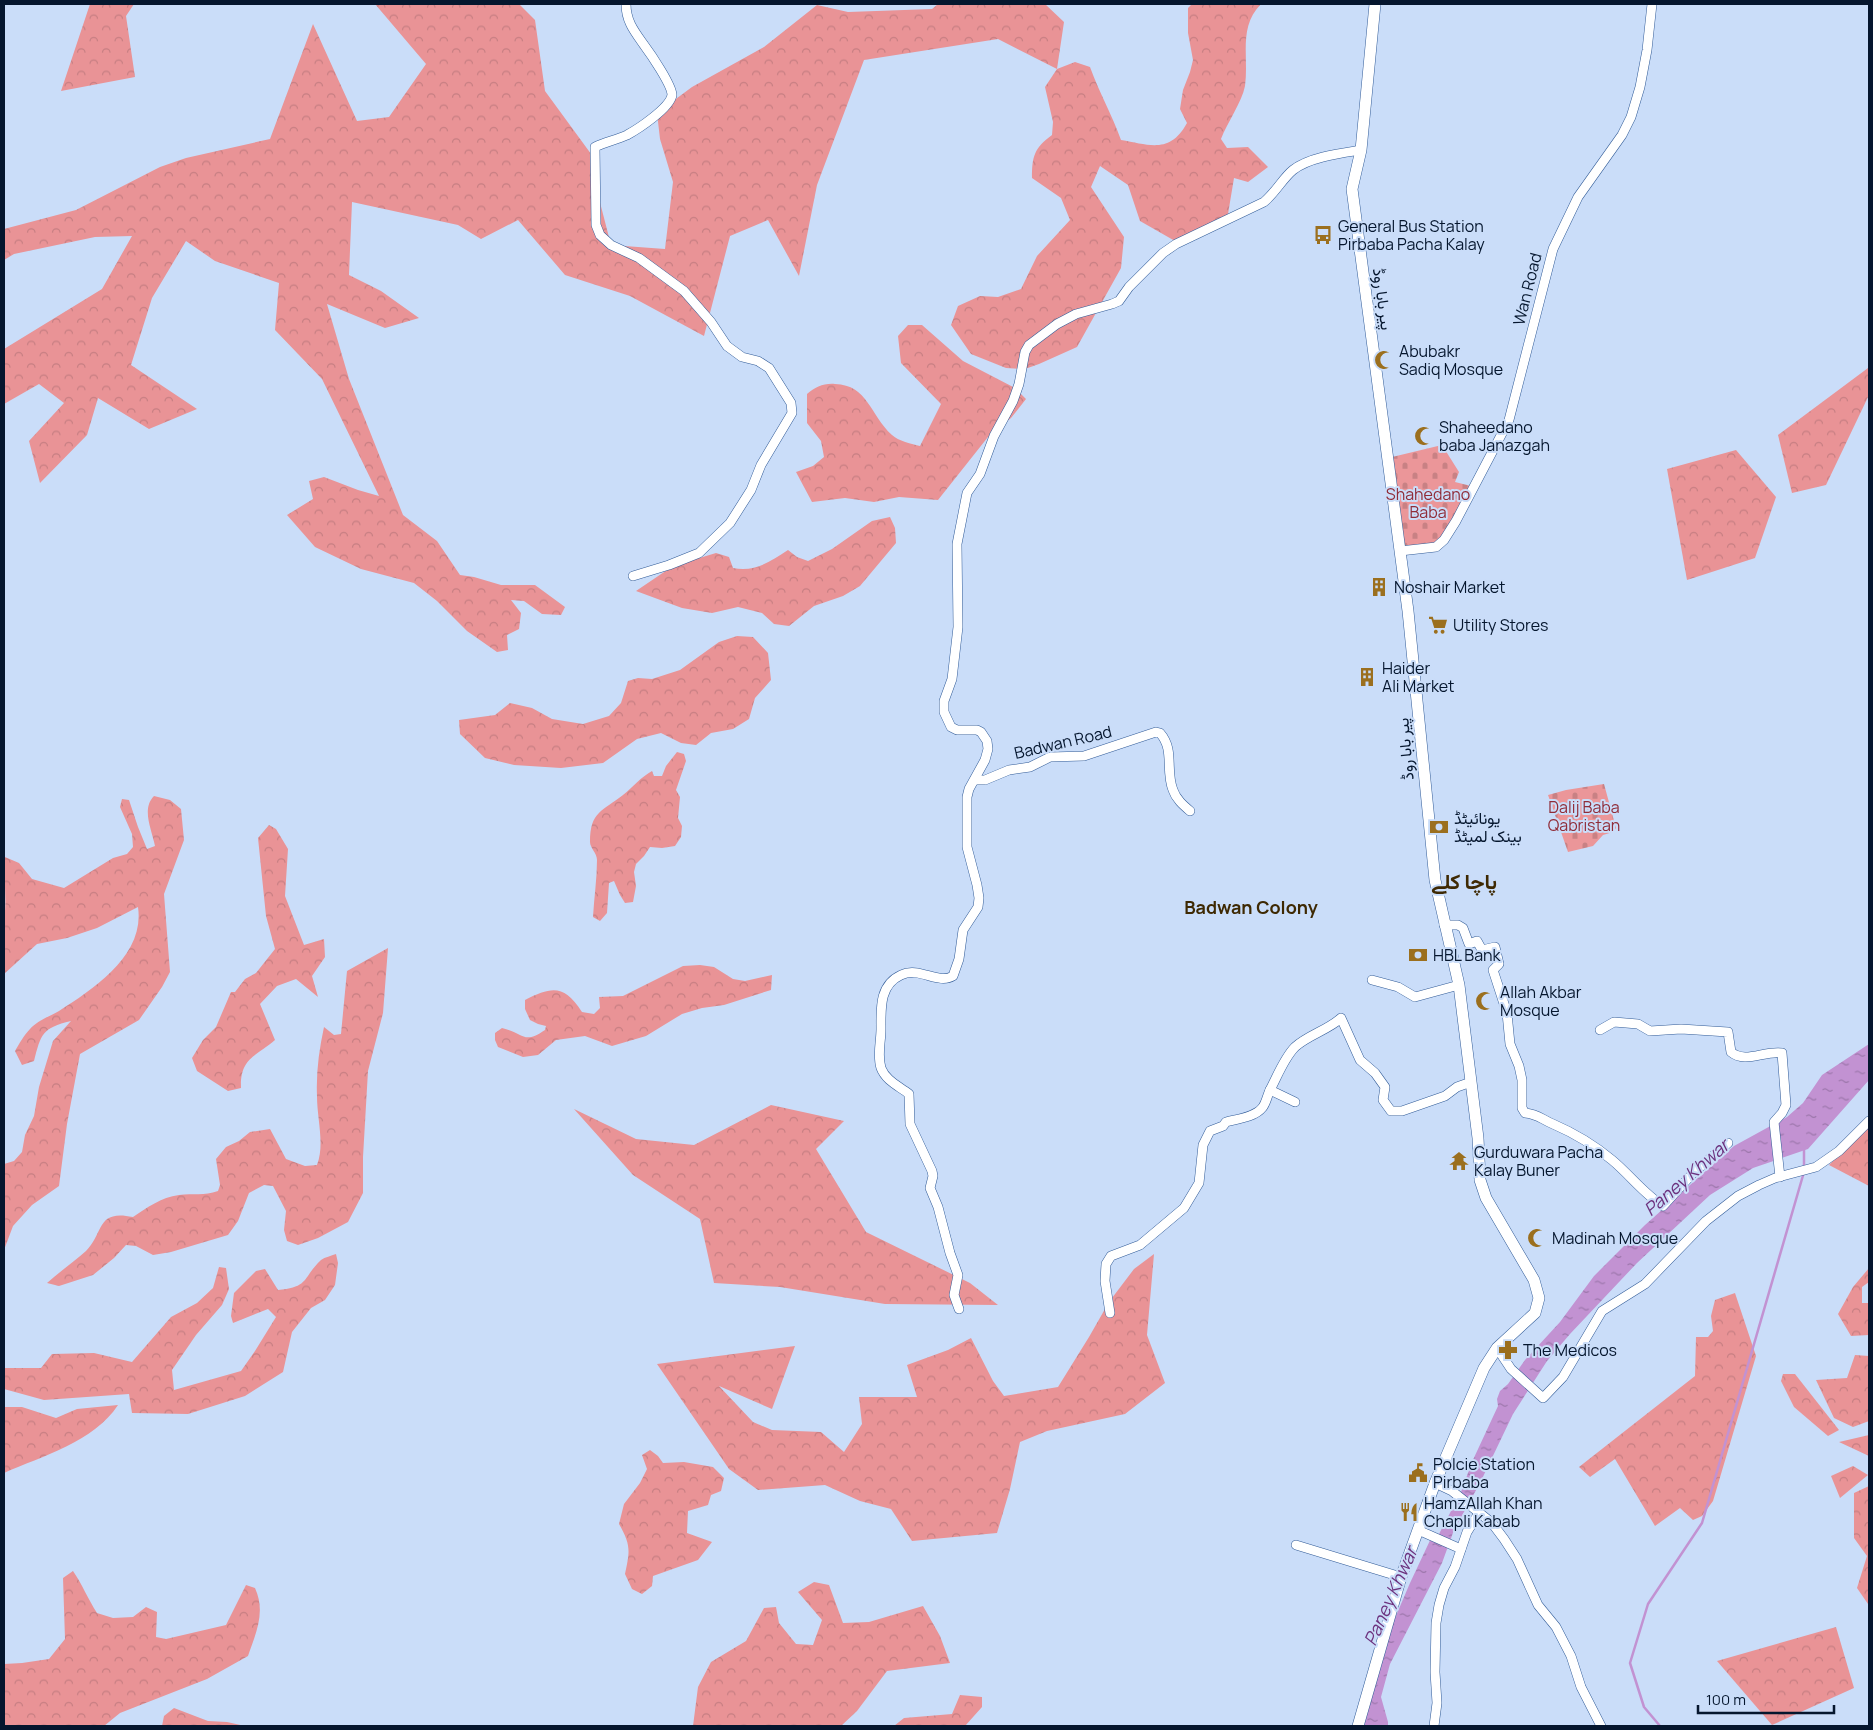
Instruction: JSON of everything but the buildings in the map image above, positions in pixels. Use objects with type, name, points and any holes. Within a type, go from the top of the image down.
[{"type":"main road","name":"پیر بابا روڈ","points":[[1375,4],[1362,150],[1352,189],[1408,611],[1435,880],[1459,985],[1478,1138],[1480,1180],[1486,1198],[1534,1280],[1539,1298],[1535,1312],[1497,1348]]},
{"type":"main road","points":[[1358,1726],[1401,1577],[1435,1483],[1484,1368],[1497,1348]]},
{"type":"street","points":[[626,4],[630,26],[653,56],[670,87],[672,95],[667,105],[638,128],[626,135],[595,147],[596,225],[600,235],[611,245],[639,258],[684,291],[711,322],[727,346],[742,357],[758,361],[769,368],[791,404],[792,413],[762,465],[751,490],[730,522],[699,553],[669,565],[632,576]]},
{"type":"street","name":"Wan Road","points":[[1400,551],[1436,547],[1444,540],[1456,521],[1509,420],[1553,249],[1578,196],[1622,135],[1631,117],[1640,87],[1647,50],[1652,4]]},
{"type":"street","points":[[959,1308],[954,1295],[958,1275],[938,1207],[930,1188],[933,1176],[932,1171],[908,1118],[909,1094],[887,1078],[879,1058],[882,999],[886,988],[893,979],[902,974],[916,972],[942,979],[953,976],[960,959],[963,930],[978,907],[977,885],[967,847],[967,797],[969,789],[985,760],[988,749],[987,741],[982,732],[976,730],[957,730],[952,727],[944,712],[944,701],[952,679],[958,627],[957,544],[967,493],[980,474],[994,436],[1013,401],[1019,384],[1025,352],[1039,336],[1076,314],[1119,301],[1129,287],[1163,253],[1176,244],[1264,202],[1275,193],[1293,170],[1303,164],[1328,156],[1362,150]]},
{"type":"street","name":"Badwan Road","points":[[975,780],[985,780],[1009,770],[1030,767],[1050,757],[1084,756],[1156,732],[1160,733],[1168,746],[1172,789],[1178,801],[1190,811]]},
{"type":"street","points":[[1444,925],[1458,925],[1463,928],[1469,944],[1477,941],[1482,950],[1495,946],[1499,964],[1493,970],[1507,1013],[1510,1044],[1519,1066],[1522,1080],[1522,1108],[1525,1113],[1536,1114],[1548,1122],[1577,1134],[1612,1160],[1654,1201],[1663,1206],[1693,1173],[1728,1143]]},
{"type":"street","points":[[1372,980],[1398,987],[1415,997],[1459,985]]},
{"type":"street","points":[[1110,1313],[1106,1264],[1111,1256],[1140,1245],[1184,1208],[1199,1183],[1203,1145],[1210,1131],[1223,1126],[1226,1122],[1256,1113],[1263,1108],[1286,1060],[1296,1047],[1332,1026],[1341,1018],[1360,1060],[1385,1087],[1383,1100],[1392,1111],[1402,1111],[1445,1096],[1457,1087],[1471,1082]]},
{"type":"street","points":[[1600,1030],[1614,1022],[1638,1024],[1650,1030],[1681,1029],[1728,1032],[1730,1052],[1734,1055],[1747,1057],[1774,1052],[1782,1053],[1786,1105],[1774,1122],[1780,1177]]},
{"type":"street","points":[[1270,1090],[1295,1102]]},
{"type":"street","points":[[1497,1348],[1511,1369],[1543,1398],[1563,1377],[1602,1311],[1645,1284],[1706,1221],[1738,1196],[1759,1185],[1816,1167],[1839,1151],[1869,1120]]},
{"type":"street","points":[[1435,1483],[1452,1491],[1492,1523],[1504,1539],[1516,1559],[1538,1605],[1556,1627],[1571,1656],[1581,1687],[1601,1726]]},
{"type":"street","points":[[1434,1726],[1437,1703],[1435,1672],[1436,1623],[1444,1588],[1455,1567],[1475,1510]]},
{"type":"street","points":[[1418,1530],[1461,1549]]},
{"type":"street","points":[[1296,1545],[1401,1577]]},
{"type":"green space","points":[[90,4],[134,4],[126,16],[135,77],[61,91]]},
{"type":"green space","points":[[375,4],[519,4],[535,20],[545,91],[594,158],[596,187],[611,245],[665,249],[673,182],[660,139],[657,113],[692,87],[764,47],[817,5],[848,12],[932,9],[938,4],[1045,4],[1064,22],[1057,69],[998,39],[864,60],[817,185],[799,276],[768,220],[730,236],[704,336],[630,296],[565,275],[518,220],[481,239],[458,225],[352,202],[349,275],[381,291],[419,318],[385,328],[327,304],[349,379],[403,515],[437,541],[460,575],[501,585],[535,585],[565,607],[561,615],[542,614],[524,601],[511,600],[521,613],[519,629],[507,635],[508,650],[497,652],[467,631],[437,601],[414,583],[361,569],[315,547],[287,515],[313,499],[309,481],[324,477],[379,496],[322,379],[275,330],[279,283],[215,261],[186,241],[152,298],[131,365],[197,409],[149,429],[98,398],[87,435],[40,483],[29,441],[64,403],[39,384],[4,404],[4,349],[102,289],[132,236],[95,237],[14,254],[4,260],[4,229],[76,210],[160,167],[186,158],[270,139],[313,24],[357,121],[389,117],[426,64]]},
{"type":"green space","points":[[1192,4],[1261,4],[1249,22],[1247,32],[1245,86],[1238,106],[1221,139],[1227,148],[1248,147],[1268,167],[1248,182],[1234,178],[1228,214],[1199,235],[1175,241],[1140,221],[1128,185],[1100,166],[1091,187],[1124,237],[1121,268],[1077,347],[1025,369],[1006,368],[971,354],[951,325],[958,306],[980,296],[998,297],[1021,289],[1037,256],[1070,220],[1061,198],[1032,178],[1035,154],[1041,144],[1052,135],[1053,122],[1045,87],[1057,69],[1075,62],[1090,67],[1121,140],[1150,145],[1166,143],[1174,139],[1187,123],[1180,109],[1183,90],[1193,60],[1188,33],[1188,8]]},
{"type":"green space","points":[[908,325],[922,325],[963,361],[1015,388],[1026,399],[1011,418],[988,437],[938,500],[899,497],[874,502],[845,498],[812,502],[796,472],[813,466],[824,457],[821,441],[807,423],[807,394],[816,387],[835,384],[855,390],[868,402],[892,435],[901,441],[920,446],[941,404],[901,363],[898,336]]},
{"type":"green space","points":[[1868,368],[1869,395],[1826,485],[1792,493],[1778,435]]},
{"type":"green space","name":"Shahedano Baba","points":[[1442,445],[1459,472],[1455,482],[1471,486],[1436,547],[1400,551],[1388,458]]},
{"type":"green space","points":[[1736,450],[1776,497],[1755,558],[1687,580],[1667,469]]},
{"type":"green space","points":[[890,517],[895,528],[896,543],[860,586],[843,596],[814,606],[789,626],[774,624],[762,613],[738,607],[712,613],[682,608],[636,591],[673,566],[716,553],[729,557],[733,568],[741,569],[762,565],[788,550],[797,557],[808,561],[832,549],[872,521]]},
{"type":"green space","points":[[737,636],[753,637],[768,653],[771,680],[755,698],[749,719],[733,729],[711,733],[696,745],[681,743],[661,733],[637,739],[603,763],[561,768],[514,765],[485,758],[460,734],[459,720],[495,715],[510,703],[532,708],[552,719],[583,724],[609,716],[621,703],[628,681],[638,678],[652,679],[680,670],[719,642]]},
{"type":"green space","points":[[677,752],[684,754],[686,761],[676,790],[680,797],[678,818],[682,826],[681,837],[675,846],[650,847],[636,864],[634,872],[636,886],[633,902],[625,903],[614,881],[609,883],[607,913],[600,921],[593,917],[597,860],[590,842],[592,824],[599,813],[648,773],[652,771],[654,776],[662,776],[666,766]]},
{"type":"green space","name":"Dalij Baba Qabristan","points":[[1604,784],[1616,828],[1613,832],[1603,835],[1593,846],[1568,852],[1548,795]]},
{"type":"green space","points":[[154,796],[170,800],[181,809],[184,840],[164,894],[170,972],[139,1020],[80,1054],[67,1124],[59,1186],[32,1205],[13,1226],[4,1250],[4,1164],[14,1161],[22,1152],[25,1135],[34,1116],[39,1087],[53,1041],[71,1021],[54,1026],[44,1034],[34,1061],[22,1065],[15,1051],[33,1026],[88,992],[115,968],[126,955],[134,940],[138,924],[138,907],[97,928],[67,938],[37,944],[4,974],[4,859],[5,857],[19,863],[32,879],[64,888],[113,858],[127,854],[133,847],[132,834],[120,807],[122,799],[129,800],[147,849],[155,846],[148,813],[150,801]]},
{"type":"green space","points":[[269,825],[276,829],[288,849],[285,896],[304,945],[324,939],[325,957],[312,976],[318,997],[296,979],[277,986],[260,1004],[275,1040],[246,1064],[241,1078],[241,1088],[228,1091],[197,1071],[192,1058],[203,1040],[216,1027],[231,992],[235,992],[245,979],[256,973],[275,949],[266,916],[258,838]]},
{"type":"green space","points":[[388,948],[383,1013],[368,1071],[363,1193],[348,1222],[318,1238],[298,1245],[287,1241],[284,1230],[286,1211],[273,1186],[264,1185],[249,1193],[238,1221],[228,1235],[171,1252],[153,1255],[136,1246],[126,1245],[114,1258],[93,1275],[59,1286],[47,1283],[86,1251],[107,1219],[121,1215],[133,1217],[154,1203],[172,1196],[218,1191],[220,1185],[216,1159],[226,1147],[239,1141],[250,1132],[270,1129],[286,1159],[305,1166],[317,1165],[321,1140],[317,1105],[317,1079],[324,1027],[334,1035],[341,1034],[347,971]]},
{"type":"green space","points":[[700,965],[714,967],[733,979],[745,981],[772,975],[771,990],[724,1005],[702,1008],[682,1014],[646,1036],[612,1046],[585,1036],[556,1040],[538,1055],[523,1057],[498,1047],[495,1040],[495,1033],[502,1028],[528,1037],[532,1037],[545,1030],[546,1026],[530,1020],[525,1009],[525,1000],[543,992],[557,991],[563,993],[576,1003],[582,1012],[594,1014],[600,1008],[599,997],[623,996],[683,966]]},
{"type":"green space","points":[[771,1105],[844,1121],[816,1149],[866,1232],[970,1283],[998,1305],[885,1304],[780,1287],[714,1283],[700,1219],[633,1175],[574,1109],[636,1139],[694,1145]]},
{"type":"green space","points":[[1869,1124],[1869,1186],[1829,1165]]},
{"type":"green space","points":[[336,1254],[338,1263],[335,1285],[325,1300],[311,1308],[292,1332],[283,1372],[245,1396],[188,1414],[132,1413],[129,1394],[44,1400],[4,1389],[4,1368],[41,1368],[52,1354],[94,1353],[132,1362],[171,1317],[197,1303],[213,1288],[219,1267],[226,1268],[229,1289],[222,1305],[196,1335],[172,1370],[174,1390],[241,1371],[276,1317],[268,1309],[233,1323],[231,1316],[234,1293],[256,1271],[265,1269],[278,1290],[296,1287],[304,1281],[321,1260]]},
{"type":"green space","points":[[1154,1254],[1147,1335],[1165,1383],[1125,1414],[1047,1431],[1020,1442],[1010,1489],[997,1533],[912,1541],[891,1509],[860,1501],[825,1485],[758,1490],[729,1469],[657,1364],[795,1346],[772,1409],[719,1386],[753,1422],[772,1430],[821,1432],[844,1452],[862,1424],[859,1397],[917,1397],[907,1365],[948,1350],[971,1338],[993,1381],[1004,1396],[1058,1387],[1109,1302],[1134,1269]]},
{"type":"green space","points":[[1869,1268],[1869,1282],[1862,1287],[1862,1303],[1869,1303],[1869,1335],[1851,1336],[1838,1314],[1853,1287]]},
{"type":"green space","points":[[1735,1293],[1756,1356],[1713,1501],[1702,1516],[1693,1520],[1680,1508],[1655,1526],[1615,1459],[1590,1477],[1579,1467],[1695,1376],[1696,1337],[1708,1337],[1713,1331],[1711,1316],[1715,1300]]},
{"type":"green space","points":[[1855,1355],[1869,1356],[1869,1421],[1853,1427],[1834,1418],[1816,1380],[1847,1378]]},
{"type":"green space","points":[[1783,1374],[1795,1374],[1839,1430],[1828,1436],[1794,1407],[1781,1381]]},
{"type":"green space","points":[[118,1405],[108,1418],[81,1438],[50,1454],[4,1473],[4,1407],[22,1407],[56,1418],[77,1409]]},
{"type":"green space","points":[[1869,1435],[1869,1456],[1839,1442]]},
{"type":"green space","points":[[650,1450],[663,1463],[684,1462],[713,1467],[724,1478],[721,1491],[711,1495],[708,1505],[688,1511],[687,1533],[712,1542],[698,1560],[653,1576],[652,1586],[642,1594],[632,1589],[625,1574],[628,1548],[626,1537],[619,1524],[624,1504],[640,1483],[647,1469],[642,1455]]},
{"type":"green space","points":[[1853,1466],[1868,1475],[1840,1498],[1831,1476]]},
{"type":"green space","points":[[1869,1486],[1868,1604],[1857,1588],[1867,1556],[1854,1538],[1854,1493]]},
{"type":"green space","points":[[73,1571],[97,1613],[113,1618],[133,1617],[146,1607],[157,1612],[156,1637],[166,1639],[226,1625],[246,1585],[255,1588],[260,1606],[260,1614],[257,1631],[248,1656],[207,1679],[120,1713],[104,1726],[4,1726],[4,1664],[49,1659],[65,1639],[63,1578]]},
{"type":"green space","points":[[814,1582],[829,1585],[843,1623],[869,1622],[923,1606],[940,1636],[950,1663],[887,1671],[857,1711],[841,1726],[693,1726],[698,1687],[711,1662],[746,1641],[764,1608],[776,1607],[779,1623],[796,1644],[813,1645],[822,1620],[798,1592]]},
{"type":"green space","points":[[1836,1627],[1854,1688],[1772,1725],[1717,1661]]},
{"type":"green space","points":[[960,1695],[982,1697],[982,1707],[965,1726],[894,1726],[904,1718],[952,1714]]},
{"type":"green space","points":[[174,1708],[208,1721],[227,1722],[245,1726],[162,1726],[164,1716]]},
{"type":"water","points":[[1869,1044],[1869,1080],[1808,1149],[1753,1168],[1710,1195],[1637,1263],[1547,1361],[1513,1414],[1480,1483],[1454,1530],[1442,1563],[1390,1664],[1381,1697],[1388,1726],[1364,1726],[1380,1653],[1433,1534],[1439,1534],[1461,1492],[1472,1462],[1498,1406],[1497,1399],[1500,1391],[1560,1322],[1594,1276],[1645,1225],[1734,1146],[1787,1117],[1803,1103],[1822,1075]]},
{"type":"waterway","points":[[1804,1147],[1804,1167]]},
{"type":"waterway","points":[[1660,1726],[1644,1707],[1630,1663],[1648,1604],[1702,1523],[1804,1172]]},
{"type":"place","name":"General Bus Station Pirbaba Pacha Kalay","points":[[1323,235]]},
{"type":"place","name":"Abubakr Sadiq Mosque","points":[[1384,360]]},
{"type":"place","name":"Shaheedano baba Janazgah","points":[[1424,436]]},
{"type":"place","name":"Noshair Market","points":[[1379,587]]},
{"type":"place","name":"Utility Stores","points":[[1438,625]]},
{"type":"place","name":"Haider Ali Market","points":[[1367,677]]},
{"type":"place","name":"یونائیٹڈ بینک لمیٹڈ","points":[[1439,827]]},
{"type":"place","name":"HBL Bank","points":[[1418,955]]},
{"type":"place","name":"Allah Akbar Mosque","points":[[1485,1001]]},
{"type":"place","name":"Gurduwara Pacha Kalay Buner","points":[[1459,1161]]},
{"type":"place","name":"Madinah Mosque","points":[[1537,1238]]},
{"type":"place","name":"The Medicos","points":[[1508,1350]]},
{"type":"place","name":"Polcie Station Pirbaba","points":[[1418,1473]]},
{"type":"place","name":"HamzAllah Khan Chapli Kabab","points":[[1409,1512]]},
{"type":"district","name":"پاچا کلے","points":[[1464,881]]},
{"type":"district","name":"Badwan Colony","points":[[1251,907]]},
{"type":"water label","name":"Paney Khwar","points":[[1686,1177]]},
{"type":"water label","name":"Paney Khwar","points":[[1390,1596]]}]
